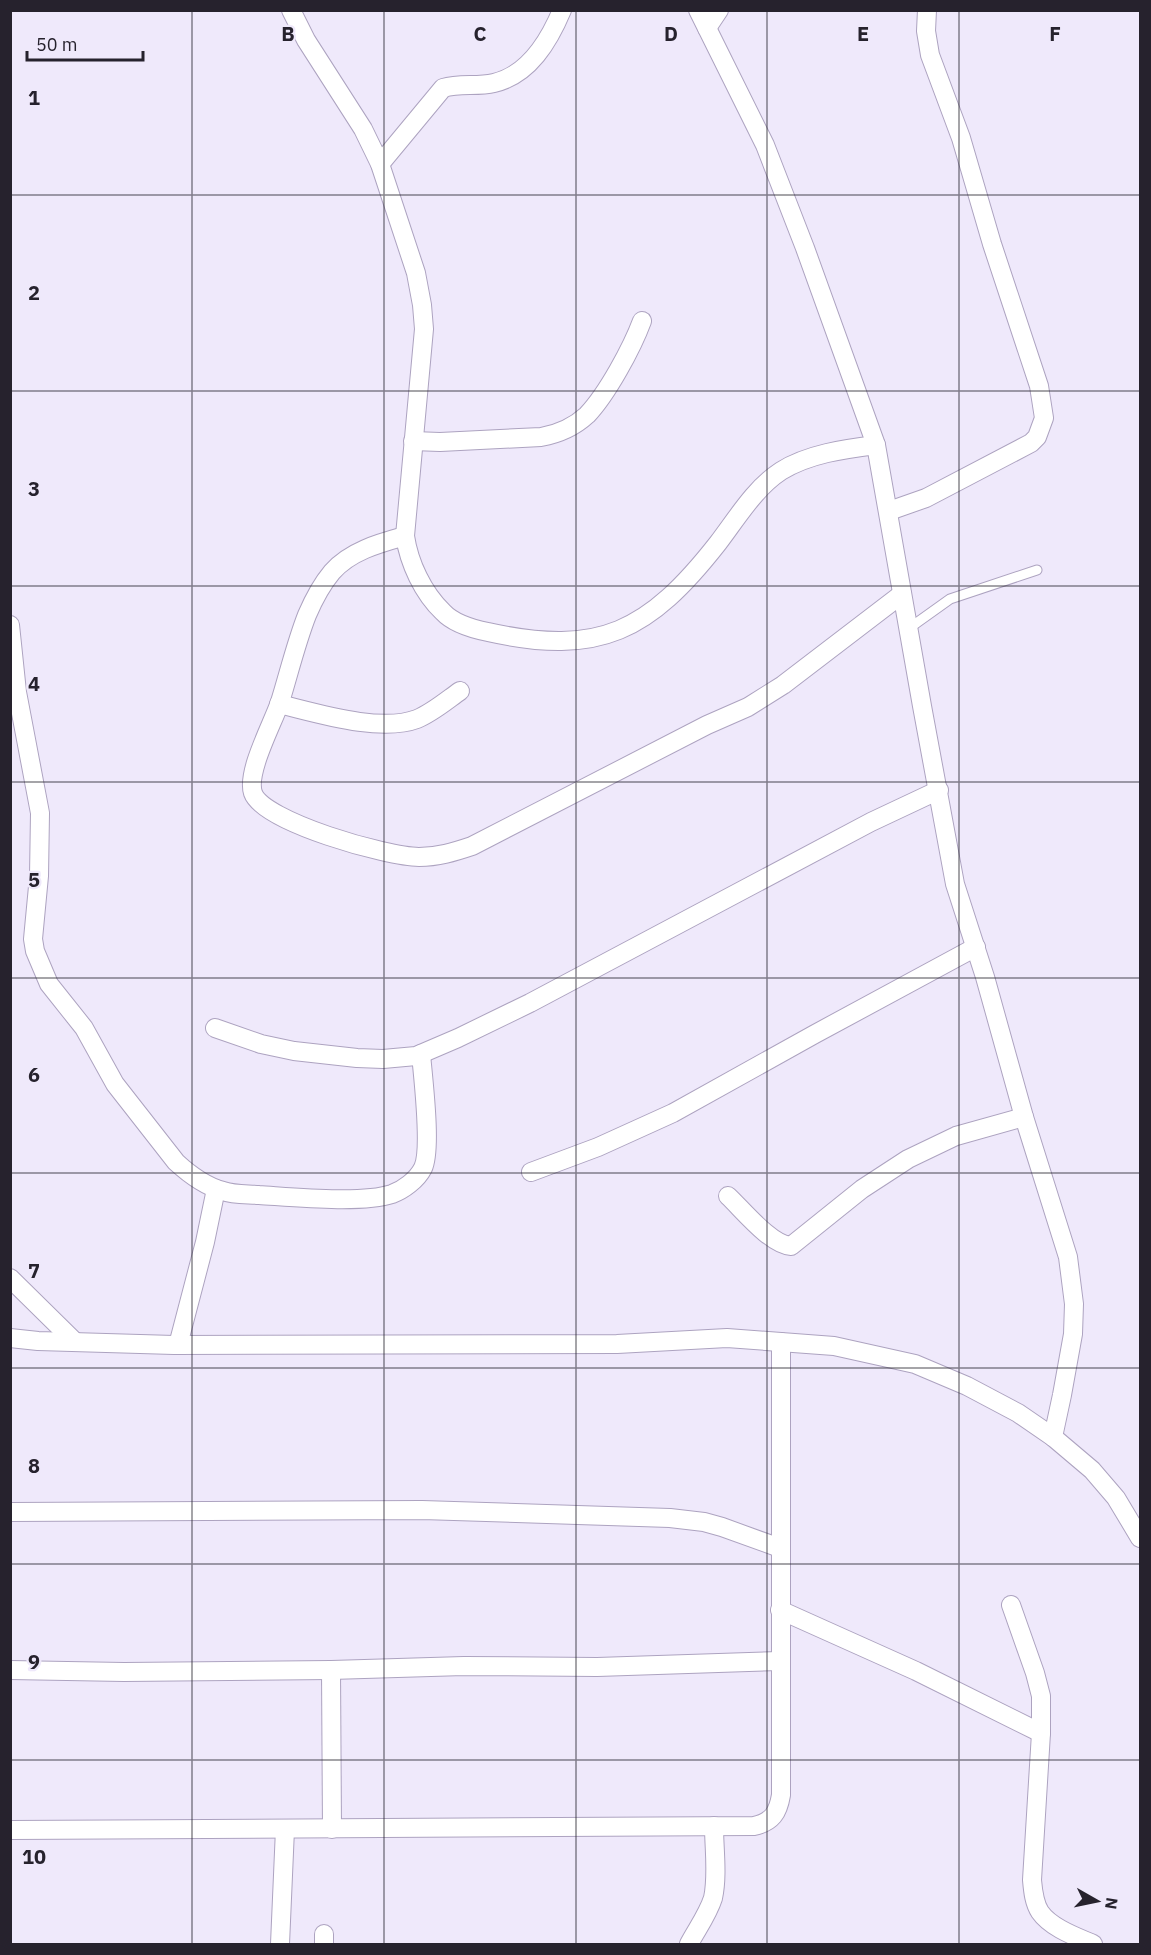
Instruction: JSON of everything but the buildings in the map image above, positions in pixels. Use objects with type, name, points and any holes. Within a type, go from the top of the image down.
[{"type":"street","points":[[291,10],[306,39],[363,129],[380,164],[416,273],[424,329],[405,536],[410,559],[417,575],[443,613],[457,622],[488,632],[528,639],[561,643],[610,635],[633,624],[685,583],[744,508],[778,473],[789,466],[814,457],[843,449],[876,445]]},
{"type":"street","points":[[380,164],[443,88],[455,85],[494,83],[513,76],[529,63],[550,38],[562,10]]},
{"type":"street","points":[[698,10],[771,160],[876,445],[955,884],[976,947],[1024,1117],[1063,1238],[1072,1282],[1073,1334],[1053,1437]]},
{"type":"street","points":[[706,28],[719,10]]},
{"type":"street","points":[[889,511],[926,498],[1031,443],[1037,437],[1044,418],[1039,386],[992,244],[961,138],[930,56],[926,31],[927,10]]},
{"type":"street","points":[[413,441],[440,442],[541,437],[571,427],[587,414],[606,387],[636,337],[642,321]]},
{"type":"street","points":[[405,536],[364,550],[333,571],[307,615],[279,704],[259,756],[252,784],[253,793],[259,802],[280,816],[349,843],[392,854],[419,857],[446,855],[472,846],[707,725],[748,707],[783,685],[902,594]]},
{"type":"street","points":[[10,626],[16,692],[40,813],[39,876],[33,939],[35,951],[49,984],[81,1023],[115,1084],[182,1168],[200,1181],[225,1192],[359,1198],[393,1194],[408,1185],[424,1167],[427,1144],[421,1054]]},
{"type":"street","points":[[279,704],[358,721],[390,725],[419,718],[460,691]]},
{"type":"street","points":[[215,1028],[261,1044],[294,1051],[383,1059],[421,1054],[477,1030],[871,822],[939,790]]},
{"type":"street","points":[[531,1172],[598,1147],[673,1113],[976,947]]},
{"type":"street","points":[[728,1196],[771,1238],[781,1244],[791,1246],[862,1189],[908,1159],[956,1136],[1024,1117]]},
{"type":"street","points":[[178,1345],[205,1242],[216,1189]]},
{"type":"street","points":[[10,1278],[75,1342]]},
{"type":"street","points":[[10,1338],[38,1341],[178,1345],[617,1344],[727,1338],[834,1346],[915,1364],[967,1386],[1018,1413],[1053,1437],[1092,1470],[1116,1498],[1140,1538]]},
{"type":"street","points":[[10,1830],[754,1826],[764,1824],[777,1813],[781,1795],[781,1342]]},
{"type":"street","points":[[10,1512],[422,1510],[670,1518],[713,1524],[780,1548]]},
{"type":"street","points":[[1011,1605],[1041,1696],[1041,1733],[1032,1880],[1035,1901],[1041,1913],[1051,1923],[1094,1944]]},
{"type":"street","points":[[780,1610],[916,1671],[1041,1733]]},
{"type":"street","points":[[10,1670],[124,1672],[331,1670],[464,1665],[597,1666],[780,1661]]},
{"type":"street","points":[[331,1670],[332,1829]]},
{"type":"street","points":[[689,1944],[708,1911],[713,1896],[714,1826]]},
{"type":"street","points":[[280,1944],[285,1829]]},
{"type":"lane","points":[[908,629],[950,599],[1037,570]]}]
